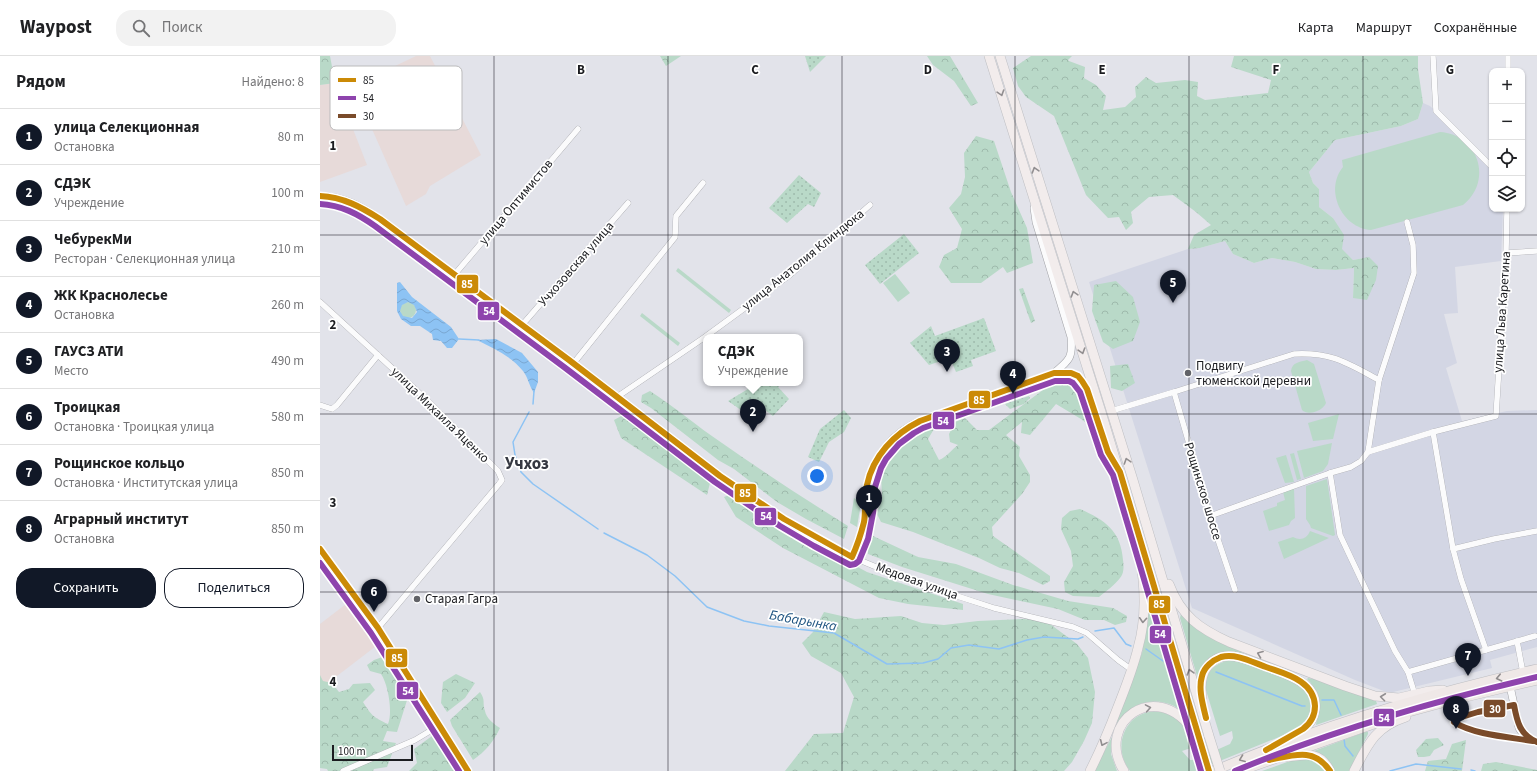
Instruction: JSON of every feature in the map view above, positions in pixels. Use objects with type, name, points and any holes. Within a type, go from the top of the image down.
[{"type":"highway","points":[[1214,771],[1266,750],[1372,713],[1449,690],[1537,669]]},
{"type":"highway","points":[[1240,771],[1398,715],[1537,680]]},
{"type":"main road","points":[[989,56],[1120,472],[1209,771]]},
{"type":"main road","points":[[1000,56],[1133,480],[1220,771]]},
{"type":"main road","points":[[1090,771],[1107,734],[1132,670],[1139,647],[1142,626],[1143,583],[1139,551],[1130,520],[1120,472]]},
{"type":"main road","points":[[1133,480],[1150,523],[1171,589],[1181,607],[1195,624],[1213,635],[1229,642],[1362,692],[1391,698],[1415,695],[1429,691],[1449,690]]},
{"type":"main road","points":[[1209,736],[1200,688],[1202,676],[1208,666],[1215,660],[1226,656],[1238,657],[1299,681],[1308,688],[1314,697],[1315,712],[1309,724],[1301,731],[1266,750]]},
{"type":"main road","points":[[1354,771],[1370,741],[1382,728],[1401,719],[1437,708],[1453,700]]},
{"type":"main road","points":[[1124,771],[1117,755],[1117,737],[1120,728],[1126,720],[1140,709],[1155,706],[1171,710],[1185,720],[1199,740]]},
{"type":"main road","points":[[1269,760],[1309,754],[1323,760],[1330,771]]},
{"type":"street","points":[[1433,56],[1436,111],[1489,164]]},
{"type":"street","points":[[1508,56],[1508,68]]},
{"type":"street","name":"улица Оптимистов","points":[[455,274],[578,129]]},
{"type":"street","points":[[573,364],[675,237],[676,216],[703,183]]},
{"type":"street","points":[[1033,194],[1036,222],[1071,337],[1072,350],[1070,357],[1067,362],[1054,373]]},
{"type":"street","name":"Медовая улица","points":[[320,196],[347,200],[361,206],[523,324],[616,398],[734,486],[779,516],[852,557],[909,580],[994,608],[1073,627],[1086,633],[1132,670]]},
{"type":"street","name":"Учхозовская улица","points":[[523,324],[628,203]]},
{"type":"street","name":"улица Анатолия Клиндюка","points":[[709,334],[791,274],[870,205]]},
{"type":"street","name":"улица Льва Каретина","points":[[1433,432],[1496,416],[1506,253],[1507,212]]},
{"type":"street","points":[[1210,516],[1330,473],[1351,468],[1361,461],[1368,452],[1379,380],[1414,273],[1413,245],[1406,222]]},
{"type":"street","points":[[1506,253],[1537,251]]},
{"type":"street","name":"улица Михаила Яценко","points":[[320,302],[428,401],[498,471],[502,480],[430,568],[378,628]]},
{"type":"street","name":"улица Анатолия Клиндюка","points":[[616,398],[703,338]]},
{"type":"street","points":[[1111,411],[1294,354],[1307,353],[1329,356],[1346,362],[1379,380]]},
{"type":"street","points":[[320,405],[332,409],[337,405],[378,355]]},
{"type":"street","points":[[852,557],[862,532],[867,485],[875,463],[888,443],[900,432],[920,421],[1054,373],[1071,373],[1078,376],[1082,381],[1087,389],[1108,452],[1120,472]]},
{"type":"street","name":"Рощинское шоссе","points":[[1174,392],[1210,516],[1235,590]]},
{"type":"street","points":[[1368,452],[1433,432],[1453,550],[1461,579],[1486,650]]},
{"type":"street","points":[[1330,473],[1340,535],[1395,651],[1408,672],[1415,695]]},
{"type":"street","points":[[1453,550],[1494,539],[1537,531]]},
{"type":"street","points":[[320,549],[378,628],[468,771]]},
{"type":"street","points":[[1408,672],[1535,636]]},
{"type":"street","points":[[1517,641],[1523,673]]},
{"type":"street","points":[[1510,686],[1519,728],[1522,734],[1537,742]]},
{"type":"street","points":[[343,771],[415,740],[440,725]]},
{"type":"shaded area","points":[[416,56],[430,56],[435,66],[395,66]]},
{"type":"shaded area","points":[[330,84],[330,130],[353,130],[367,165],[320,182],[320,85]]},
{"type":"shaded area","points":[[1423,103],[1430,106],[1489,161],[1489,212],[1503,212],[1501,261],[1455,267],[1458,313],[1444,314],[1457,363],[1446,368],[1462,421],[1507,411],[1537,410],[1537,647],[1490,660],[1492,668],[1389,693],[1355,680],[1192,608],[1089,282],[1188,249],[1200,248],[1225,241],[1233,254],[1254,263],[1272,258],[1295,262],[1316,269],[1336,270],[1354,268],[1353,298],[1369,257],[1353,260],[1341,249],[1333,218],[1319,207],[1319,189],[1313,183],[1309,172],[1335,140],[1401,126],[1418,119]]},
{"type":"shaded area","points":[[462,118],[481,155],[430,186],[426,194],[406,206],[372,130],[462,130]]},
{"type":"shaded area","points":[[350,601],[380,643],[320,689],[320,624]]},
{"type":"green space","points":[[320,56],[330,56],[332,66],[330,66],[330,84],[320,85]]},
{"type":"green space","points":[[660,56],[681,56],[666,66]]},
{"type":"green space","points":[[805,56],[826,56],[810,72]]},
{"type":"green space","points":[[927,56],[950,56],[978,103],[971,106],[954,81],[933,65]]},
{"type":"green space","points":[[1031,56],[1072,56],[1068,60],[1085,67],[1084,78],[1096,85],[1106,96],[1103,110],[1125,107],[1136,97],[1135,87],[1146,77],[1156,83],[1185,80],[1198,82],[1197,96],[1205,100],[1268,93],[1271,80],[1231,67],[1234,56],[1418,56],[1418,69],[1423,103],[1418,119],[1401,126],[1335,140],[1309,172],[1313,183],[1319,189],[1319,207],[1333,218],[1344,235],[1342,249],[1353,260],[1369,257],[1378,266],[1376,280],[1367,300],[1353,298],[1354,268],[1336,270],[1316,269],[1295,262],[1272,258],[1254,263],[1233,254],[1225,241],[1200,248],[1188,249],[1194,235],[1211,225],[1173,195],[1149,197],[1131,212],[1133,223],[1126,230],[1119,217],[1108,218],[1086,195],[1054,116],[1026,97],[1018,86],[1013,68]]},
{"type":"green space","points":[[1440,132],[1453,135],[1464,141],[1472,150],[1477,160],[1479,172],[1478,184],[1472,195],[1463,205],[1371,230],[1361,228],[1352,223],[1344,215],[1336,197],[1335,186],[1343,167],[1342,160]]},
{"type":"green space","points":[[976,136],[994,141],[1011,192],[1027,228],[1033,263],[1007,273],[1003,267],[981,283],[951,283],[939,267],[944,255],[957,248],[962,229],[949,208],[961,194],[965,177],[964,153]]},
{"type":"green space","points":[[799,175],[821,193],[814,207],[808,204],[787,223],[769,208]]},
{"type":"green space","points":[[904,234],[919,253],[880,284],[865,265]]},
{"type":"green space","points":[[678,268],[731,310],[729,313],[676,271]]},
{"type":"green space","points":[[895,274],[910,293],[898,302],[883,283]]},
{"type":"green space","points":[[1116,281],[1133,297],[1140,322],[1133,341],[1113,349],[1103,342],[1092,311],[1094,285]]},
{"type":"green space","points":[[1023,288],[1035,321],[1031,323],[1019,289]]},
{"type":"green space","points":[[408,302],[415,307],[416,310],[411,317],[408,318],[401,313],[400,310],[405,303]]},
{"type":"green space","points":[[642,313],[680,343],[678,346],[640,316]]},
{"type":"green space","points":[[984,318],[996,351],[971,360],[973,366],[956,372],[950,358],[929,365],[910,343],[931,326],[935,336]]},
{"type":"green space","points":[[1307,360],[1314,364],[1326,403],[1319,410],[1311,413],[1302,410],[1291,371],[1295,364]]},
{"type":"green space","points":[[1128,364],[1135,383],[1122,391],[1111,388],[1110,366]]},
{"type":"green space","points":[[1074,379],[1085,396],[1093,428],[1056,404],[1030,435],[1021,433],[1022,422],[1006,435],[1020,447],[1019,456],[1030,475],[1030,482],[1022,494],[992,527],[993,536],[1050,576],[1050,581],[1043,585],[1019,573],[1000,568],[979,558],[913,532],[881,522],[877,514],[882,498],[881,474],[910,439],[917,434],[934,429],[928,439],[939,460],[958,445],[950,442],[949,434],[955,422],[965,418],[977,430],[989,430],[1055,381]]},
{"type":"green space","points":[[747,386],[779,386],[778,387],[789,399],[773,416],[761,407],[755,414],[748,415],[728,401],[748,389]]},
{"type":"green space","points":[[650,391],[713,437],[800,496],[848,526],[844,539],[777,502],[641,402],[642,395]]},
{"type":"green space","points":[[1029,396],[1030,398],[1024,404],[1010,409],[1005,404]]},
{"type":"green space","points":[[844,410],[851,418],[844,432],[829,442],[819,462],[808,457],[820,429]]},
{"type":"green space","points":[[625,414],[696,465],[710,483],[707,495],[621,438],[614,420]]},
{"type":"green space","points":[[1339,414],[1333,439],[1313,441],[1308,423]]},
{"type":"green space","points":[[1332,443],[1328,464],[1323,471],[1304,478],[1297,451]]},
{"type":"green space","points":[[1294,453],[1301,479],[1297,480],[1290,454]]},
{"type":"green space","points":[[1286,455],[1294,482],[1285,483],[1276,458]]},
{"type":"green space","points":[[1327,479],[1335,535],[1333,536],[1311,528],[1306,519],[1306,486]]},
{"type":"green space","points":[[1294,488],[1295,518],[1289,525],[1269,531],[1263,511],[1277,506],[1277,503],[1285,500],[1283,492]]},
{"type":"green space","points":[[734,493],[813,543],[867,572],[963,604],[963,610],[908,604],[879,598],[783,548],[736,517],[724,497]]},
{"type":"green space","points":[[854,498],[861,503],[857,527],[850,523]]},
{"type":"green space","points":[[1080,509],[1104,522],[1115,534],[1122,550],[1124,565],[1122,574],[1116,583],[1099,597],[1073,596],[1065,592],[1064,582],[1073,566],[1071,551],[1061,529],[1062,518],[1070,511]]},
{"type":"green space","points":[[1310,531],[1329,538],[1284,559],[1278,542],[1293,537],[1298,539],[1303,538],[1307,536]]},
{"type":"green space","points":[[873,536],[918,557],[956,564],[1013,585],[1068,601],[1113,608],[1127,616],[1126,622],[1115,625],[1104,620],[1085,620],[1058,609],[988,594],[902,567],[868,554],[868,544]]},
{"type":"green space","points":[[1149,590],[1186,709],[1186,714],[1176,707],[1163,702],[1146,702],[1135,707],[1116,723],[1142,653],[1147,623]]},
{"type":"green space","points":[[824,612],[855,619],[901,616],[922,623],[944,625],[978,621],[1023,619],[1038,620],[1050,624],[1077,644],[1088,658],[1095,692],[1092,723],[1084,741],[1072,762],[1064,771],[785,771],[814,734],[843,733],[854,697],[841,673],[811,656],[802,643],[813,632]]},
{"type":"green space","points":[[1181,614],[1207,636],[1239,650],[1245,655],[1203,665],[1197,676],[1180,618]]},
{"type":"green space","points":[[385,656],[409,694],[397,732],[387,731],[383,741],[396,743],[387,767],[374,769],[373,771],[328,771],[327,769],[320,768],[320,675],[323,681],[332,683],[339,692],[349,689],[353,684],[370,683],[375,690],[363,702],[373,716],[388,724],[390,706],[386,684],[381,674],[370,671],[367,665],[374,660]]},
{"type":"green space","points":[[1230,660],[1271,672],[1301,687],[1307,692],[1311,703],[1310,714],[1306,721],[1289,733],[1195,771],[1130,771],[1124,759],[1121,747],[1123,736],[1128,726],[1135,718],[1145,713],[1157,712],[1170,715],[1181,723],[1186,732],[1191,748],[1182,751],[1190,760],[1194,760],[1230,744],[1233,738],[1232,731],[1220,736],[1205,687],[1207,677],[1212,669],[1219,663]]},
{"type":"green space","points":[[456,674],[475,683],[465,698],[447,712],[441,703],[443,682]]},
{"type":"green space","points":[[1308,678],[1376,701],[1377,704],[1316,725],[1319,713],[1319,703],[1315,690],[1307,679]]},
{"type":"green space","points":[[480,692],[487,716],[500,728],[489,746],[473,760],[452,726],[450,720]]},
{"type":"green space","points":[[1368,732],[1368,734],[1349,771],[1335,771],[1327,759],[1314,751]]},
{"type":"green space","points":[[432,736],[458,771],[409,771],[417,763],[414,749]]},
{"type":"green space","points":[[1112,737],[1111,754],[1117,771],[1094,771]]},
{"type":"green space","points":[[1438,738],[1444,745],[1434,750],[1430,756],[1418,757],[1416,750],[1426,739]]},
{"type":"green space","points":[[1466,740],[1462,771],[1425,771],[1428,761],[1446,759],[1452,744]]},
{"type":"green space","points":[[1303,758],[1316,762],[1326,771],[1262,771],[1290,761]]},
{"type":"green space","points":[[1496,762],[1537,771],[1481,771],[1483,764]]},
{"type":"water","points":[[400,282],[412,297],[451,327],[459,339],[452,348],[447,348],[441,341],[433,340],[432,334],[420,326],[411,326],[401,319],[397,311],[397,283]],"holes":[[[408,302],[414,305],[417,312],[412,318],[403,316],[400,311],[402,305]]]},
{"type":"water","points":[[496,339],[522,353],[538,372],[538,382],[534,393],[525,373],[513,361],[502,353],[477,340]]},
{"type":"waterway","name":"Бабарынка","points":[[459,339],[479,340]]},
{"type":"waterway","name":"Бабарынка","points":[[533,404],[534,391]]},
{"type":"waterway","name":"Бабарынка","points":[[529,412],[513,442],[515,455],[521,472],[533,484],[598,529]]},
{"type":"waterway","name":"Бабарынка","points":[[604,533],[647,555],[675,576],[707,607],[744,621],[769,626],[834,633],[887,664],[923,663],[938,659],[951,648],[969,645],[999,649],[1027,640],[1044,637],[1078,639],[1083,637]]},
{"type":"waterway","name":"Бабарынка","points":[[1095,631],[1114,628],[1126,644],[1131,646]]},
{"type":"waterway","name":"Бабарынка","points":[[1146,649],[1163,661]]},
{"type":"waterway","name":"Бабарынка","points":[[1216,672],[1305,706]]},
{"type":"waterway","name":"Бабарынка","points":[[1322,700],[1334,700],[1341,715]]},
{"type":"waterway","name":"Бабарынка","points":[[1344,739],[1345,746],[1353,756]]},
{"type":"waterway","name":"Бабарынка","points":[[1390,771],[1416,764],[1461,769]]},
{"type":"waterway","name":"Бабарынка","points":[[1471,770],[1475,771]]},
{"type":"transit line","name":"85","points":[[320,196],[336,198],[352,203],[380,219],[569,360],[720,476],[784,519],[852,557],[864,522],[866,490],[870,474],[880,455],[893,439],[920,421],[1054,373],[1071,373],[1078,376],[1087,389],[1108,452],[1120,472],[1209,771]]},
{"type":"transit line","name":"54","points":[[320,204],[342,208],[356,214],[375,226],[715,482],[780,526],[850,565],[859,561],[868,539],[873,513],[875,487],[881,468],[886,459],[899,444],[923,428],[1055,381],[1069,381],[1073,383],[1080,392],[1101,455],[1113,475],[1201,771]]},
{"type":"transit line","name":"85","points":[[320,549],[378,628],[468,771]]},
{"type":"transit line","name":"54","points":[[320,563],[371,633],[459,771]]},
{"type":"transit line","name":"85","points":[[1206,718],[1201,692],[1202,676],[1209,664],[1221,657],[1238,657],[1282,672],[1297,679],[1310,690],[1315,706],[1313,716],[1310,722],[1303,729],[1266,750]]},
{"type":"transit line","name":"54","points":[[1235,771],[1309,742],[1422,706],[1537,677]]},
{"type":"transit line","name":"30","points":[[1533,741],[1481,733],[1454,722],[1455,719],[1478,712],[1514,705],[1516,717],[1523,732],[1537,742]]},
{"type":"transit line","name":"85","points":[[1269,760],[1295,755],[1310,756],[1317,758],[1324,763],[1330,771]]},
{"type":"place","name":"ГАУСЗ АТИ","points":[[1173,303]]},
{"type":"place","name":"ЧебурекМи","points":[[947,372]]},
{"type":"place","name":"Подвигу тюменской деревни","points":[[1188,373]]},
{"type":"place","name":"ЖК Краснолесье","points":[[1013,394]]},
{"type":"place","name":"СДЭК","points":[[753,432]]},
{"type":"place","name":"улица Селекционная","points":[[869,518]]},
{"type":"place","name":"Старая Гагра","points":[[417,599]]},
{"type":"place","name":"Троицкая","points":[[374,612]]},
{"type":"place","name":"Рощинское кольцо","points":[[1468,676]]},
{"type":"place","name":"Аграрный институт","points":[[1456,729]]},
{"type":"district","name":"Учхоз","points":[[527,464]]}]
